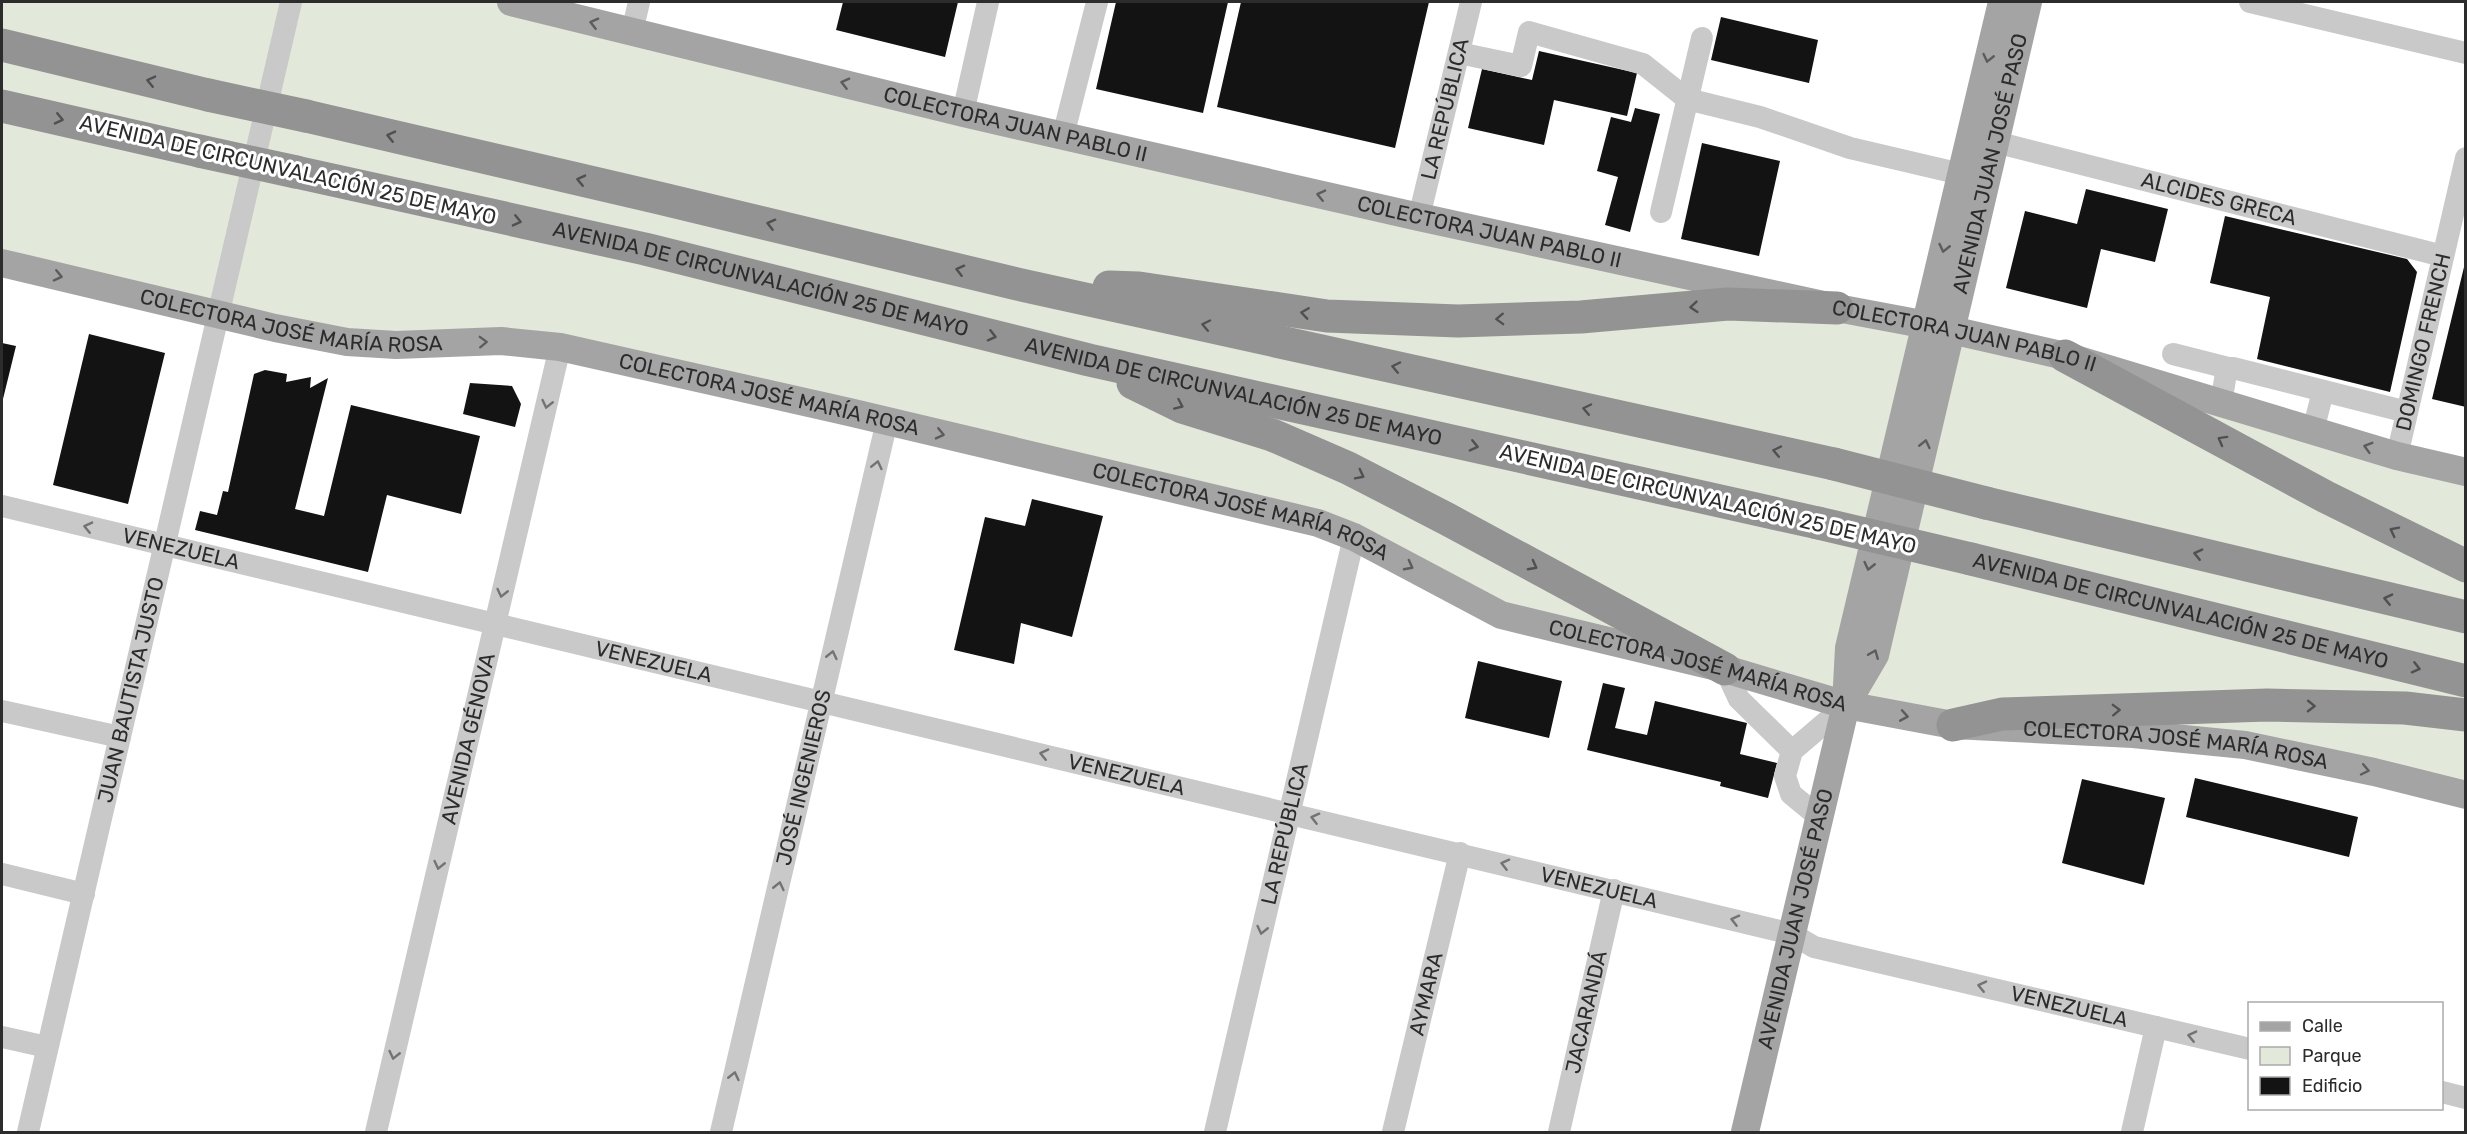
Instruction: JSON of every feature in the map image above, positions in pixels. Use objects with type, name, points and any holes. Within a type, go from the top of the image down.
[{"type":"highway","points":[[2,45],[671,200],[1017,284],[1834,464],[1986,503],[2466,617]]},
{"type":"highway","name":"AVENIDA DE CIRCUNVALACIÓN 25 DE MAYO","points":[[2,106],[645,249],[1089,360],[1818,523],[2466,681]]},
{"type":"highway","points":[[1017,284],[1139,288],[1327,316],[1458,321],[1581,316],[1728,304],[1836,308]]},
{"type":"highway","points":[[2065,356],[2326,497],[2466,566]]},
{"type":"highway","points":[[1089,360],[1182,407],[1272,435],[1347,468],[1447,519],[1725,669]]},
{"type":"highway","points":[[1953,725],[2002,714],[2267,705],[2405,708],[2466,715]]},
{"type":"main road","name":"COLECTORA JUAN PABLO II","points":[[511,2],[963,113],[1419,218],[2065,356],[2397,456],[2466,472]]},
{"type":"main road","name":"AVENIDA JUAN JOSÉ PASO","points":[[1745,1132],[1846,705],[1875,655],[1939,328],[1961,174],[2001,2]]},
{"type":"main road","name":"AVENIDA JUAN JOSÉ PASO","points":[[1939,328],[1995,142],[2028,2]]},
{"type":"main road","name":"COLECTORA JOSÉ MARÍA ROSA","points":[[2,262],[217,314],[347,342],[396,345],[501,341],[560,347],[887,421],[1318,524],[1354,537],[1501,615],[1725,669],[1846,705],[1953,725],[2133,734],[2245,745],[2373,772],[2466,795]]},
{"type":"street","name":"JUAN BAUTISTA JUSTO","points":[[27,1132],[291,2]]},
{"type":"street","points":[[632,32],[639,2]]},
{"type":"street","points":[[963,113],[988,2]]},
{"type":"street","points":[[1063,136],[1097,2]]},
{"type":"street","name":"LA REPÚBLICA","points":[[1419,218],[1471,2]]},
{"type":"street","points":[[2250,2],[2274,4],[2466,53]]},
{"type":"street","points":[[1459,52],[1521,66],[1529,32],[1643,64],[1687,99],[1760,117],[1850,148],[1961,174]]},
{"type":"street","points":[[1661,212],[1702,38]]},
{"type":"street","name":"ALCIDES GRECA","points":[[1995,142],[2443,256]]},
{"type":"street","name":"DOMINGO FRENCH","points":[[2397,456],[2466,158]]},
{"type":"street","name":"AVENIDA GÉNOVA","points":[[376,1132],[560,347]]},
{"type":"street","points":[[2173,354],[2407,412]]},
{"type":"street","points":[[2221,404],[2228,368]]},
{"type":"street","points":[[2313,431],[2323,391]]},
{"type":"street","name":"JOSÉ INGENIEROS","points":[[721,1132],[887,421]]},
{"type":"street","name":"VENEZUELA","points":[[2,506],[1614,890],[1792,934],[1814,947],[2248,1049]]},
{"type":"street","name":"LA REPÚBLICA","points":[[1215,1132],[1354,537]]},
{"type":"street","points":[[1725,669],[1739,699],[1792,751]]},
{"type":"street","points":[[1819,817],[1791,794],[1785,776],[1792,751],[1846,705]]},
{"type":"street","points":[[2,711],[120,737]]},
{"type":"street","name":"AYMARA","points":[[1393,1132],[1460,853]]},
{"type":"street","points":[[2,874],[84,894]]},
{"type":"street","name":"JACARANDÁ","points":[[1559,1132],[1614,890]]},
{"type":"street","points":[[2132,1132],[2156,1027]]},
{"type":"street","points":[[2,1037],[47,1047]]},
{"type":"street","points":[[2443,1092],[2466,1098]]},
{"type":"green space","points":[[2,2],[511,2],[1837,308],[2465,472],[2465,795],[2374,772],[1953,725],[1501,615],[1354,537],[560,347],[396,345],[2,263]]},
{"type":"building","points":[[843,2],[958,2],[945,57],[836,30]]},
{"type":"building","points":[[1116,2],[1228,2],[1203,113],[1096,89]]},
{"type":"building","points":[[1241,2],[1429,2],[1395,148],[1217,107]]},
{"type":"building","points":[[1721,17],[1818,40],[1809,83],[1711,60]]},
{"type":"building","points":[[1539,51],[1637,73],[1627,116],[1554,100],[1544,145],[1468,128],[1482,69],[1532,80]]},
{"type":"building","points":[[1635,108],[1660,114],[1630,232],[1605,225],[1618,177],[1597,171],[1611,117],[1631,122]]},
{"type":"building","points":[[1702,143],[1780,161],[1759,256],[1681,239]]},
{"type":"building","points":[[2086,189],[2168,209],[2155,262],[2101,249],[2087,308],[2006,288],[2025,211],[2077,224]]},
{"type":"building","points":[[2225,216],[2407,259],[2417,272],[2390,392],[2257,359],[2270,297],[2210,283]]},
{"type":"building","points":[[2466,263],[2466,407],[2432,399]]},
{"type":"building","points":[[89,334],[165,353],[128,504],[53,485]]},
{"type":"building","points":[[2,343],[16,346],[2,403]]},
{"type":"building","points":[[265,370],[287,374],[286,382],[311,377],[310,388],[328,378],[295,509],[324,516],[351,405],[480,436],[461,514],[387,495],[368,572],[195,530],[200,511],[217,515],[223,491],[228,492],[254,374]]},
{"type":"building","points":[[470,383],[512,386],[521,404],[515,427],[463,414]]},
{"type":"building","points":[[1032,499],[1103,516],[1072,637],[1021,623],[1014,664],[954,650],[985,517],[1025,526]]},
{"type":"building","points":[[1478,661],[1562,681],[1549,738],[1465,718]]},
{"type":"building","points":[[1603,683],[1625,688],[1615,728],[1647,735],[1655,701],[1747,723],[1740,754],[1777,763],[1768,798],[1720,786],[1721,782],[1587,750]]},
{"type":"building","points":[[2195,778],[2358,817],[2349,857],[2186,817]]},
{"type":"building","points":[[2082,779],[2165,798],[2144,885],[2062,863]]}]
